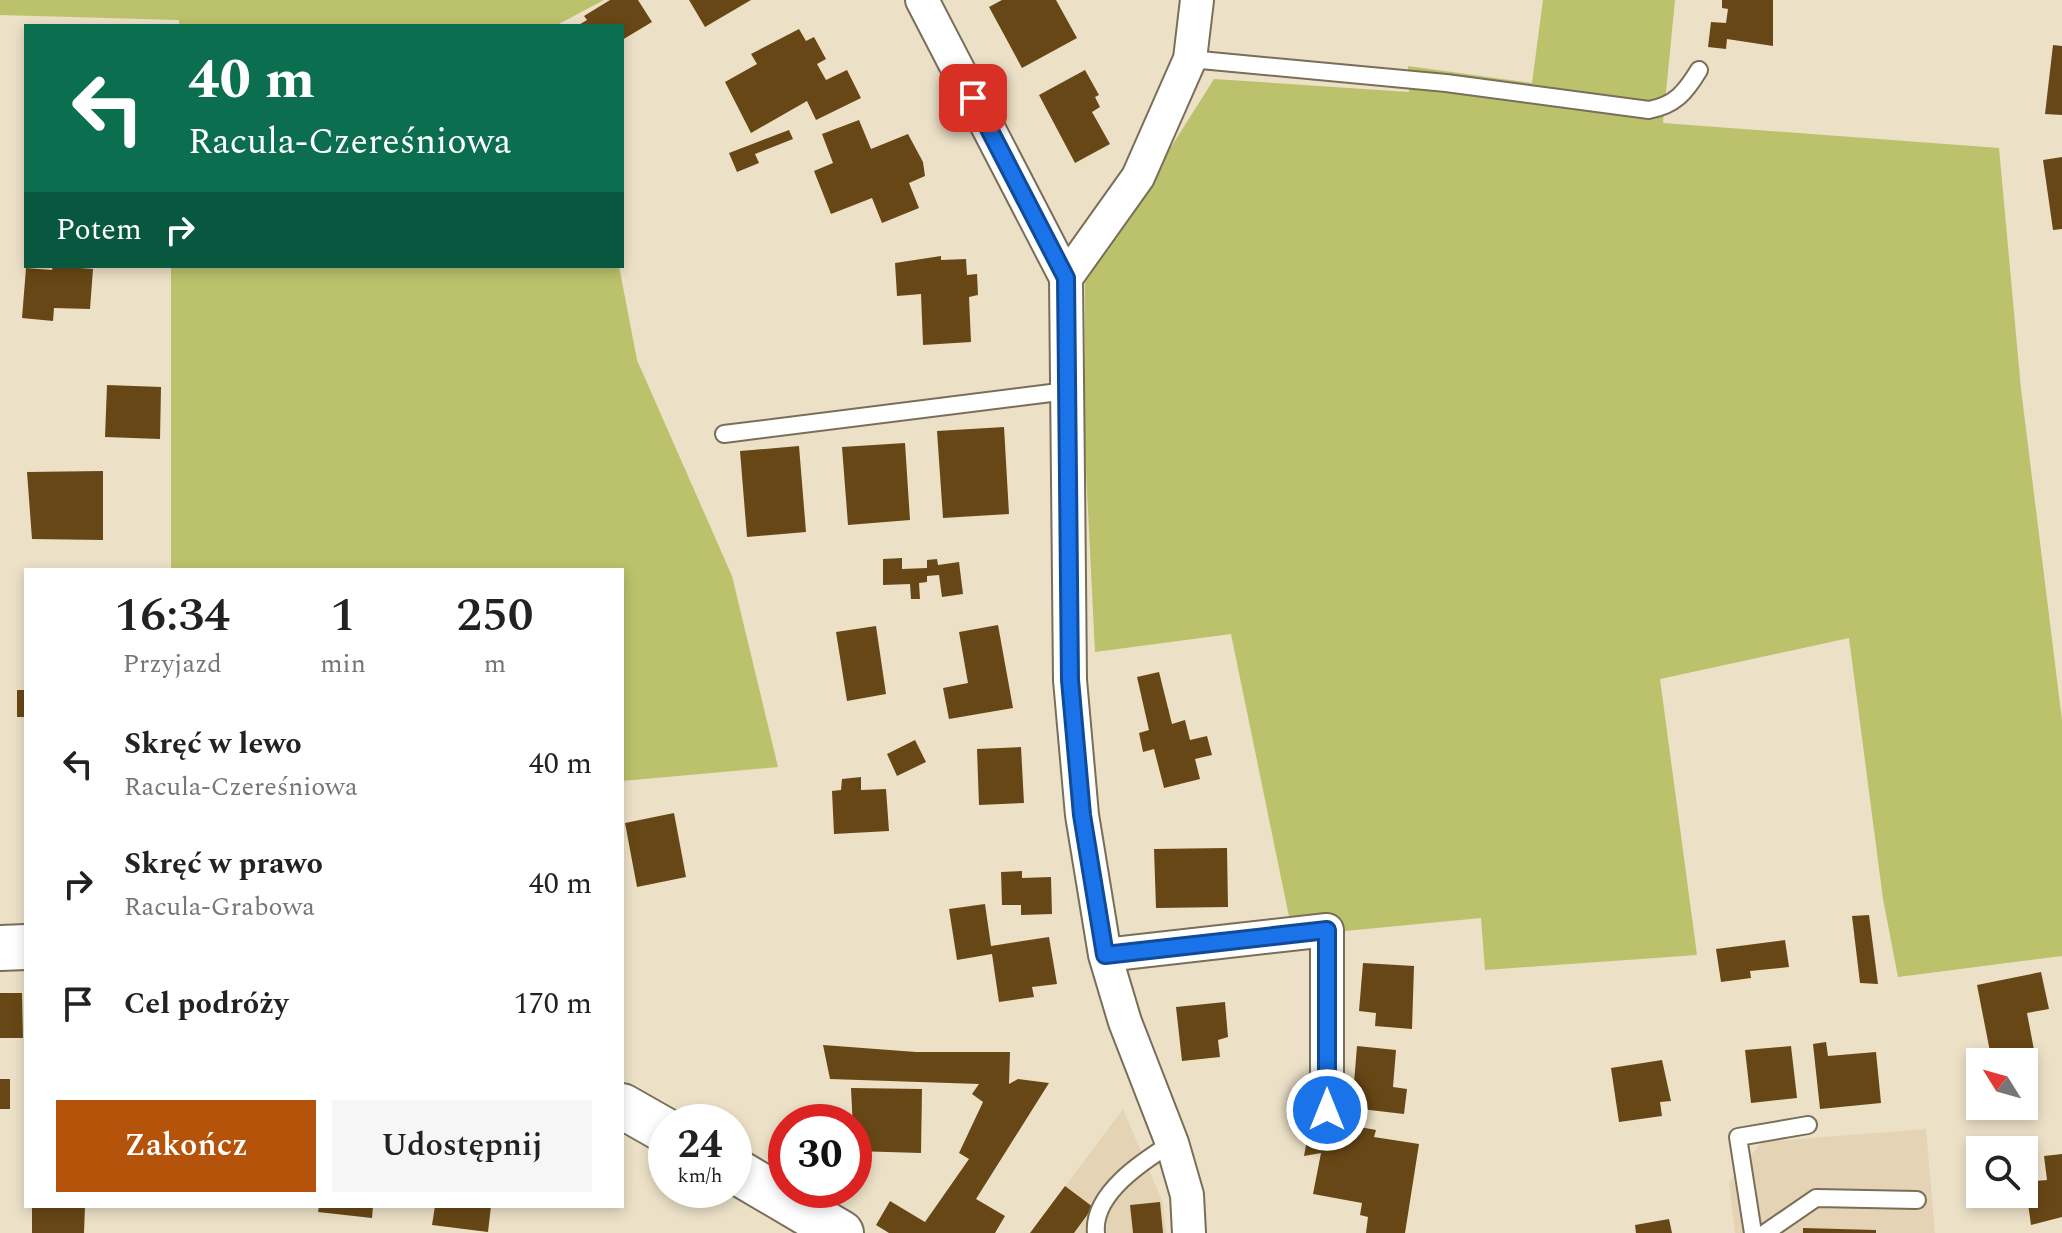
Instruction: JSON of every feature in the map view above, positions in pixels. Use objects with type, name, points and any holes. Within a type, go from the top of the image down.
[{"type":"street","points":[[922,0],[1066,278],[1070,680],[1082,815],[1105,955],[1125,1022],[1172,1143],[1187,1195],[1189,1233]]},
{"type":"street","points":[[1066,278],[1138,177],[1190,59],[1197,0]]},
{"type":"street","points":[[1105,955],[1327,930],[1327,1110]]},
{"type":"street","points":[[0,948],[24,947]]},
{"type":"street","points":[[624,1107],[648,1121]]},
{"type":"street","points":[[752,1181],[841,1233]]},
{"type":"lane","points":[[1190,59],[1446,83],[1649,110],[1668,106],[1686,92],[1699,70]]},
{"type":"lane","points":[[724,434],[1067,391]]},
{"type":"lane","points":[[1753,1233],[1738,1137],[1808,1125]]},
{"type":"lane","points":[[1096,1233],[1095,1222],[1124,1174],[1172,1143]]},
{"type":"lane","points":[[1765,1233],[1816,1198],[1917,1200]]},
{"type":"shaded area","points":[[1123,1109],[1163,1203],[1166,1233],[1030,1233]]},
{"type":"shaded area","points":[[1926,1129],[1935,1233],[1735,1233],[1729,1182],[1762,1142]]},
{"type":"green space","points":[[0,0],[604,0],[559,24],[179,24],[179,20],[0,15]]},
{"type":"green space","points":[[1543,0],[1675,0],[1663,123],[1999,148],[2021,389],[2062,720],[2062,956],[1898,977],[1883,899],[1849,638],[1660,679],[1697,955],[1485,970],[1481,918],[1293,936],[1231,634],[1095,652],[1085,450],[1085,283],[1214,79],[1409,92],[1408,66],[1532,83]]},
{"type":"green space","points":[[171,268],[619,268],[637,360],[732,576],[778,767],[624,781],[624,568],[171,568]]},
{"type":"building","points":[[610,0],[638,0],[652,22],[624,39],[624,24],[580,24],[587,20],[584,16]]},
{"type":"building","points":[[689,0],[751,0],[705,27]]},
{"type":"building","points":[[1002,0],[1056,0],[1077,38],[1022,68],[989,7]]},
{"type":"building","points":[[1722,0],[1773,0],[1773,46],[1727,39],[1726,49],[1708,47],[1711,22],[1726,23],[1728,9],[1722,8]]},
{"type":"building","points":[[799,29],[806,41],[814,37],[826,59],[817,64],[826,80],[847,70],[861,98],[816,120],[807,101],[751,133],[725,82],[757,64],[751,54]]},
{"type":"building","points":[[2053,45],[2062,46],[2062,115],[2045,114]]},
{"type":"building","points":[[1085,70],[1099,95],[1095,97],[1100,107],[1092,112],[1110,144],[1075,163],[1039,95]]},
{"type":"building","points":[[859,120],[871,149],[908,134],[923,162],[925,176],[909,183],[919,208],[882,223],[872,198],[831,214],[814,171],[833,163],[822,134]]},
{"type":"building","points":[[789,130],[793,139],[755,154],[759,163],[737,172],[729,153]]},
{"type":"building","points":[[2062,157],[2062,229],[2053,230],[2043,160]]},
{"type":"building","points":[[941,256],[941,260],[966,259],[967,275],[977,274],[978,295],[969,297],[971,342],[923,345],[921,294],[897,296],[895,263]]},
{"type":"building","points":[[26,268],[93,269],[90,309],[54,308],[53,321],[22,318]]},
{"type":"building","points":[[107,385],[161,387],[160,439],[105,437]]},
{"type":"building","points":[[1004,427],[1009,514],[943,518],[937,431]]},
{"type":"building","points":[[905,443],[910,520],[848,525],[842,447]]},
{"type":"building","points":[[799,446],[806,532],[747,537],[740,451]]},
{"type":"building","points":[[103,471],[103,540],[32,539],[27,472]]},
{"type":"building","points":[[902,558],[902,569],[927,568],[927,560],[937,559],[938,565],[959,562],[963,594],[942,597],[939,575],[927,576],[927,582],[919,583],[920,599],[911,599],[910,584],[883,585],[883,559]]},
{"type":"building","points":[[998,625],[1013,708],[949,719],[943,688],[968,683],[959,632]]},
{"type":"building","points":[[876,626],[886,694],[847,701],[836,632]]},
{"type":"building","points":[[1159,672],[1172,724],[1185,720],[1190,740],[1207,736],[1212,755],[1195,759],[1200,779],[1164,788],[1154,749],[1143,752],[1139,733],[1149,730],[1137,677]]},
{"type":"building","points":[[17,690],[24,690],[24,717],[17,717]]},
{"type":"building","points":[[915,740],[926,762],[897,776],[887,754]]},
{"type":"building","points":[[1021,747],[1024,803],[979,805],[977,749]]},
{"type":"building","points":[[861,777],[861,790],[886,789],[889,831],[834,834],[832,791],[841,790],[842,779]]},
{"type":"building","points":[[674,813],[686,877],[637,887],[625,823]]},
{"type":"building","points":[[1227,848],[1228,907],[1156,908],[1154,849]]},
{"type":"building","points":[[1022,871],[1022,878],[1051,877],[1052,914],[1021,915],[1021,905],[1002,905],[1001,872]]},
{"type":"building","points":[[985,904],[991,946],[1049,937],[1057,984],[1032,987],[1034,997],[999,1002],[992,954],[957,960],[949,909]]},
{"type":"building","points":[[1869,915],[1878,984],[1860,983],[1852,916]]},
{"type":"building","points":[[1785,940],[1789,967],[1750,971],[1751,978],[1721,982],[1716,949]]},
{"type":"building","points":[[1363,963],[1414,966],[1412,1029],[1375,1026],[1376,1013],[1359,1011]]},
{"type":"building","points":[[2041,972],[2049,1009],[2027,1013],[2034,1048],[1989,1048],[1977,985]]},
{"type":"building","points":[[0,993],[22,993],[23,1038],[0,1038]]},
{"type":"building","points":[[1225,1002],[1228,1037],[1218,1040],[1220,1057],[1182,1061],[1176,1007]]},
{"type":"building","points":[[1826,1042],[1828,1056],[1876,1052],[1881,1103],[1820,1109],[1813,1044]]},
{"type":"building","points":[[823,1045],[916,1052],[1010,1052],[1009,1084],[1018,1079],[1049,1083],[976,1199],[1005,1216],[995,1233],[889,1233],[876,1225],[890,1201],[925,1222],[969,1159],[959,1153],[983,1102],[972,1094],[979,1084],[830,1079]]},
{"type":"building","points":[[1357,1046],[1396,1050],[1393,1087],[1407,1089],[1404,1114],[1352,1108]]},
{"type":"building","points":[[1791,1046],[1797,1098],[1751,1103],[1745,1050]]},
{"type":"building","points":[[1662,1060],[1671,1101],[1660,1102],[1662,1116],[1619,1122],[1611,1068]]},
{"type":"building","points":[[0,1079],[10,1079],[10,1109],[0,1109]]},
{"type":"building","points":[[851,1088],[922,1089],[921,1153],[872,1152],[872,1104],[852,1104]]},
{"type":"building","points":[[1311,1118],[1376,1130],[1374,1137],[1419,1144],[1405,1233],[1366,1233],[1368,1217],[1360,1215],[1362,1203],[1313,1194],[1321,1153],[1304,1156]]},
{"type":"building","points":[[2062,1154],[2062,1217],[2031,1225],[2029,1208],[2038,1208],[2038,1181],[2047,1180],[2044,1156]]},
{"type":"building","points":[[1065,1186],[1093,1207],[1074,1233],[1030,1233]]},
{"type":"building","points":[[1160,1202],[1163,1233],[1133,1233],[1130,1205]]},
{"type":"building","points":[[32,1208],[85,1208],[84,1233],[32,1233]]},
{"type":"building","points":[[319,1208],[373,1208],[372,1218],[318,1212]]},
{"type":"building","points":[[435,1208],[491,1208],[488,1232],[432,1225]]},
{"type":"building","points":[[1669,1219],[1672,1233],[1636,1233],[1635,1225]]},
{"type":"building","points":[[1803,1228],[1876,1230],[1876,1233],[1803,1233]]},
{"type":"route","points":[[973,98],[1066,278],[1070,680],[1082,815],[1105,955],[1327,930],[1327,1110]]}]
